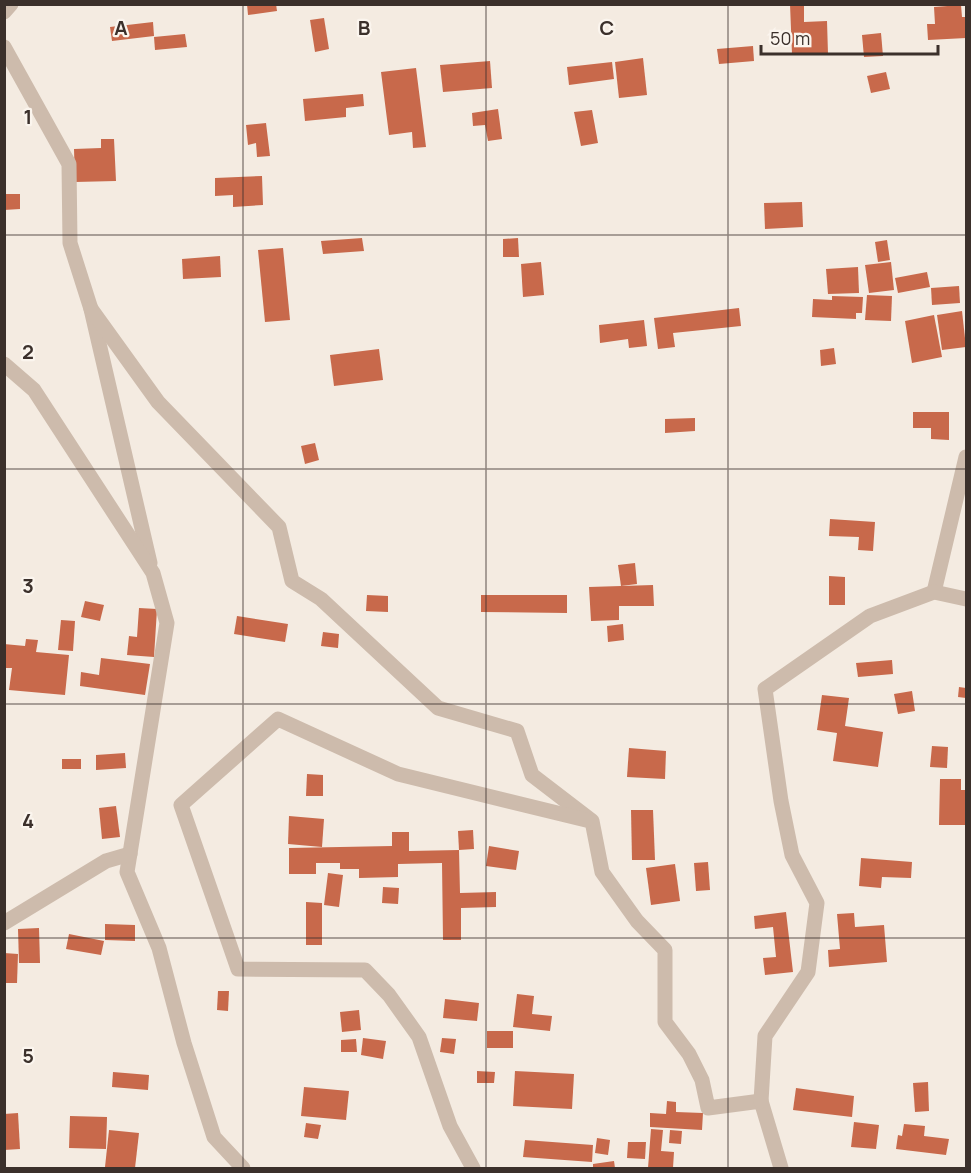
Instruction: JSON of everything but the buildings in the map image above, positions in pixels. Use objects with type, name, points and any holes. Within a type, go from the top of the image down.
[{"type":"street","points":[[4,12],[11,4]]},
{"type":"street","points":[[4,47],[69,164],[70,243],[91,309],[153,573],[167,623],[128,872],[159,948],[184,1043],[214,1137],[243,1168]]},
{"type":"street","points":[[91,309],[158,402],[279,527],[292,581],[321,599],[438,708],[518,730],[532,775],[592,821],[602,872],[637,921],[665,950],[665,1022],[689,1054],[698,1072],[708,1108],[761,1101]]},
{"type":"street","points":[[4,364],[34,390],[153,573]]},
{"type":"street","points":[[934,592],[966,457]]},
{"type":"street","points":[[781,1168],[761,1101],[765,1036],[808,972],[817,903],[792,855],[781,801],[765,689],[870,616],[934,592],[966,599]]},
{"type":"street","points":[[473,1168],[450,1125],[419,1037],[389,995],[365,970],[238,969],[181,805],[278,719],[398,774],[592,821]]},
{"type":"street","points":[[4,923],[106,861],[130,854]]}]
